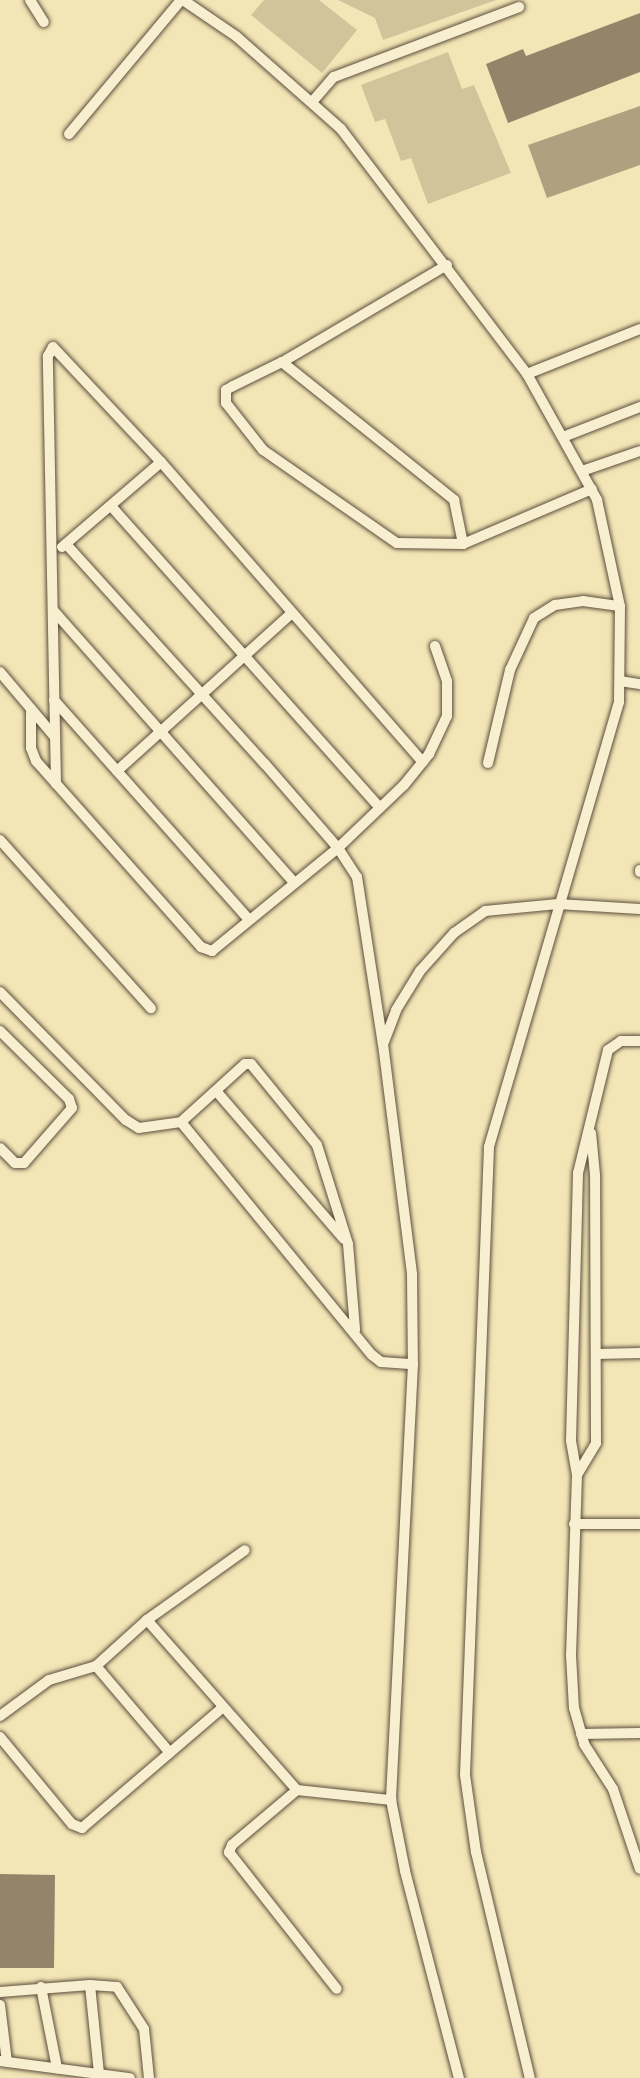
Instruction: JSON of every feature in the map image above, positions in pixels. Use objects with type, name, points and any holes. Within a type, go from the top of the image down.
[{"type":"lane","points":[[30,0],[44,22]]},
{"type":"lane","points":[[69,134],[182,0],[196,4],[341,129],[447,265],[527,374],[592,489],[608,537],[620,606],[619,702],[489,1147],[465,1775],[476,1852],[530,2078]]},
{"type":"lane","points":[[312,102],[334,77],[519,7]]},
{"type":"lane","points":[[447,265],[282,362],[233,386],[224,396],[263,450],[397,543],[463,544],[592,489]]},
{"type":"lane","points":[[527,374],[640,329]]},
{"type":"lane","points":[[56,784],[48,356],[53,347],[161,462],[423,762]]},
{"type":"lane","points":[[282,362],[454,500],[463,544]]},
{"type":"lane","points":[[563,437],[640,407]]},
{"type":"lane","points":[[582,471],[640,451]]},
{"type":"lane","points":[[52,556],[161,462]]},
{"type":"lane","points":[[111,506],[380,808]]},
{"type":"lane","points":[[66,544],[338,848],[357,877],[383,1044],[412,1275],[413,1364],[391,1800],[405,1871],[459,2078]]},
{"type":"lane","points":[[488,763],[510,670],[534,618],[555,605],[583,601],[620,606]]},
{"type":"lane","points":[[53,610],[294,882]]},
{"type":"lane","points":[[117,771],[292,613]]},
{"type":"lane","points":[[31,709],[32,755],[205,950],[216,948],[338,848],[423,762],[447,716],[447,681],[435,646]]},
{"type":"lane","points":[[0,672],[55,737]]},
{"type":"lane","points":[[620,681],[640,684]]},
{"type":"lane","points":[[54,700],[249,920]]},
{"type":"lane","points":[[0,840],[151,1008]]},
{"type":"lane","points":[[383,1044],[396,1010],[420,971],[467,921],[485,911],[558,904],[640,909]]},
{"type":"lane","points":[[0,992],[126,1120],[148,1129],[181,1122],[245,1064],[251,1064],[317,1145],[348,1244],[355,1330]]},
{"type":"lane","points":[[0,1031],[69,1099],[72,1108],[24,1163],[15,1163],[0,1148]]},
{"type":"lane","points":[[640,1041],[621,1041],[608,1050],[578,1189],[571,1441],[577,1475],[571,1655],[574,1708],[581,1734],[613,1789],[640,1869]]},
{"type":"lane","points":[[217,1092],[348,1244]]},
{"type":"lane","points":[[181,1122],[381,1362],[413,1364]]},
{"type":"lane","points":[[577,1475],[596,1443],[595,1175],[590,1124]]},
{"type":"lane","points":[[596,1354],[640,1353]]},
{"type":"lane","points":[[574,1524],[640,1524]]},
{"type":"lane","points":[[0,1716],[49,1680],[96,1666],[147,1620],[245,1550]]},
{"type":"lane","points":[[147,1620],[297,1790],[391,1800]]},
{"type":"lane","points":[[96,1666],[170,1753]]},
{"type":"lane","points":[[0,1737],[72,1824],[82,1828],[223,1707]]},
{"type":"lane","points":[[581,1734],[640,1733]]},
{"type":"lane","points":[[297,1790],[232,1845],[229,1852],[337,1989]]},
{"type":"lane","points":[[90,1985],[99,2074]]},
{"type":"lane","points":[[41,1987],[57,2068]]},
{"type":"lane","points":[[0,1992],[41,1987],[117,1987],[144,2029],[149,2078]]},
{"type":"lane","points":[[0,2005],[3,2062],[130,2078]]},
{"type":"shaded area","points":[[264,0],[319,0],[357,30],[322,73],[251,15]]},
{"type":"shaded area","points":[[338,0],[496,0],[383,40],[375,18]]},
{"type":"shaded area","points":[[448,52],[462,89],[474,85],[511,173],[428,204],[411,158],[401,161],[385,119],[375,122],[361,85]]},
{"type":"shaded area","points":[[640,106],[640,165],[547,198],[528,145]]},
{"type":"building","points":[[640,13],[640,72],[508,123],[486,64],[523,49],[526,56]]},
{"type":"building","points":[[0,1874],[55,1875],[54,1968],[0,1968]]}]
